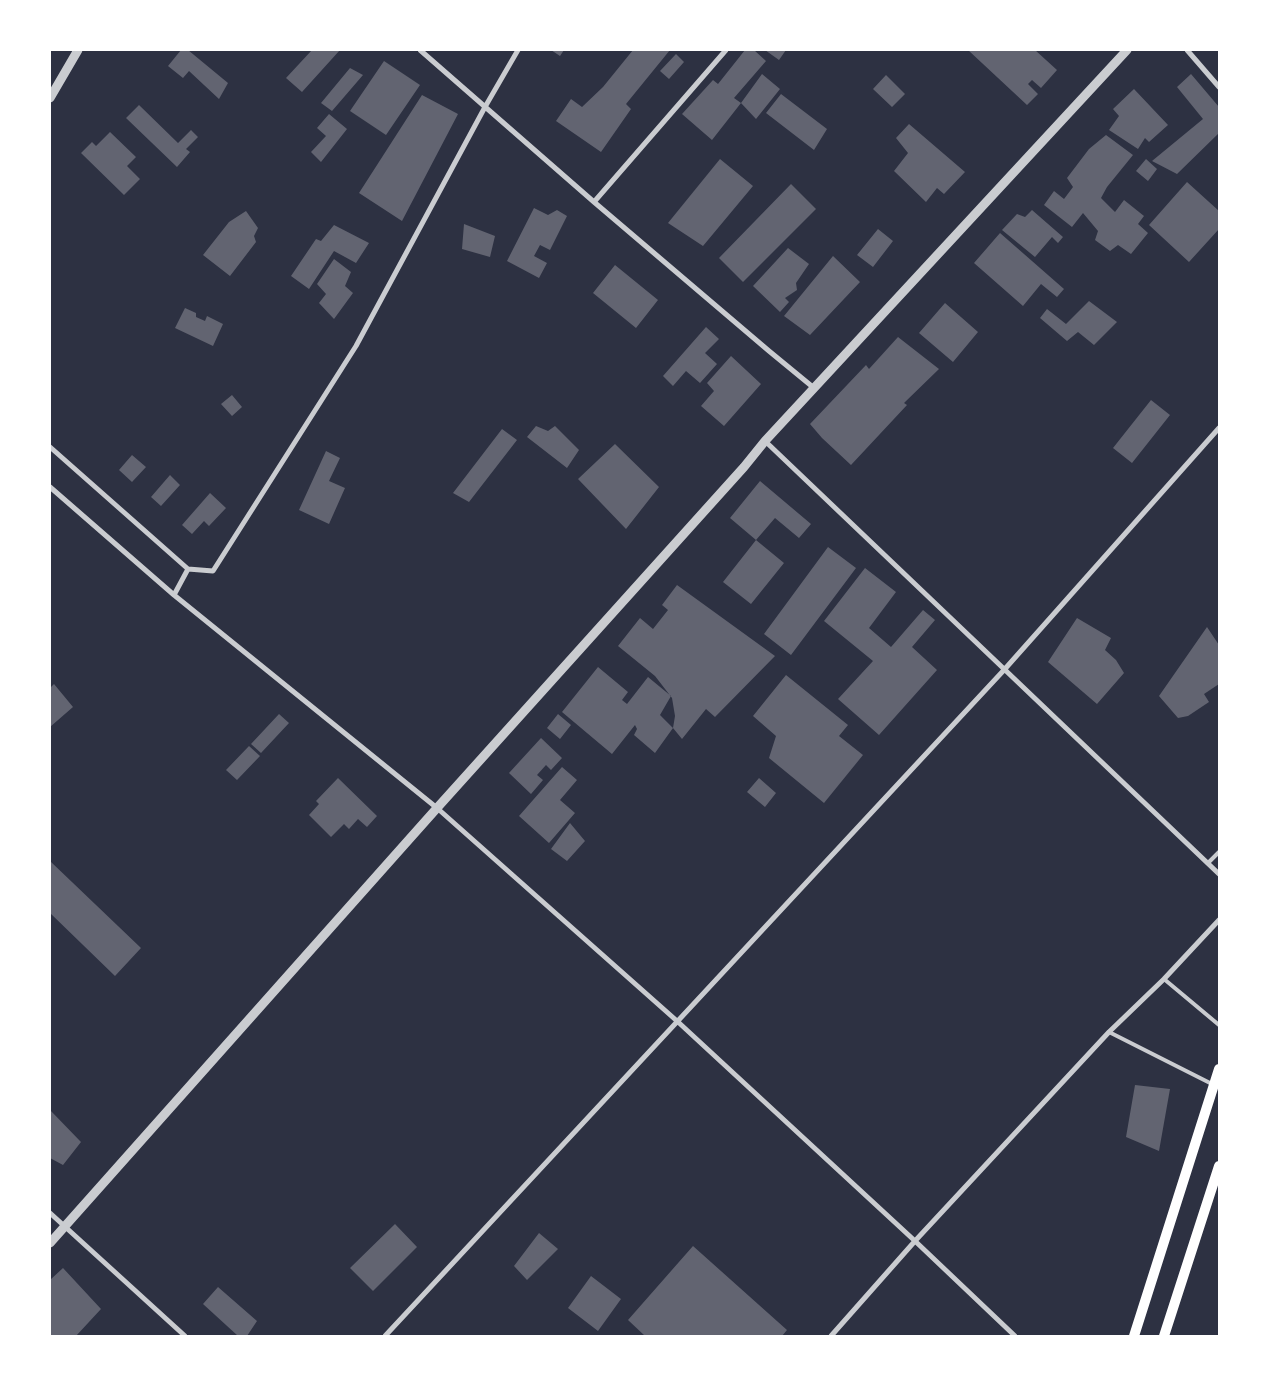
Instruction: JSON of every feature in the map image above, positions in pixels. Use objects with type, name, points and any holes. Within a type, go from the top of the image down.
[{"type":"main road","points":[[1134,1336],[1216,1087],[1219,1069]]},
{"type":"main road","points":[[1164,1336],[1219,1166]]},
{"type":"street","points":[[50,98],[78,50]]},
{"type":"street","points":[[420,50],[594,202],[814,388]]},
{"type":"street","points":[[50,447],[188,568],[214,571],[356,346],[485,107],[518,50]]},
{"type":"street","points":[[594,202],[726,50]]},
{"type":"street","points":[[50,1243],[437,808],[744,467],[765,441],[1127,50]]},
{"type":"street","points":[[1187,50],[1219,87]]},
{"type":"street","points":[[385,1336],[1004,670],[1219,428]]},
{"type":"street","points":[[765,441],[1219,874]]},
{"type":"street","points":[[50,487],[174,595],[437,808],[677,1021],[1015,1336]]},
{"type":"street","points":[[174,595],[188,568]]},
{"type":"street","points":[[831,1336],[915,1241],[1109,1032],[1164,979],[1219,920]]},
{"type":"street","points":[[50,1213],[185,1336]]},
{"type":"lane","points":[[1208,863],[1219,852]]},
{"type":"lane","points":[[1164,979],[1219,1025]]},
{"type":"lane","points":[[1109,1032],[1216,1087]]},
{"type":"building","points":[[181,50],[188,50],[228,83],[219,99],[189,71],[183,78],[168,66]]},
{"type":"building","points":[[312,50],[340,50],[302,92],[286,78]]},
{"type":"building","points":[[551,50],[564,50],[560,56]]},
{"type":"building","points":[[633,50],[670,50],[626,104],[631,109],[601,152],[556,121],[571,99],[582,107],[603,87]]},
{"type":"building","points":[[745,50],[754,50],[766,61],[734,98],[741,103],[712,140],[682,114],[713,80],[718,84]]},
{"type":"building","points":[[765,50],[786,50],[779,60]]},
{"type":"building","points":[[968,50],[1035,50],[1057,70],[1041,88],[1032,80],[1028,84],[1038,94],[1027,105]]},
{"type":"building","points":[[676,54],[684,62],[669,79],[660,71]]},
{"type":"building","points":[[384,61],[420,85],[386,135],[350,111]]},
{"type":"building","points":[[350,68],[363,75],[332,111],[321,103]]},
{"type":"building","points":[[762,74],[780,89],[756,119],[741,103]]},
{"type":"building","points":[[1191,74],[1219,107],[1219,133],[1177,174],[1152,161],[1203,119],[1177,87]]},
{"type":"building","points":[[886,75],[905,94],[892,107],[873,89]]},
{"type":"building","points":[[1134,89],[1168,125],[1149,142],[1145,138],[1138,149],[1109,130],[1119,116],[1113,109]]},
{"type":"building","points":[[781,94],[827,129],[814,150],[766,113]]},
{"type":"building","points":[[422,95],[458,114],[402,221],[359,193]]},
{"type":"building","points":[[139,105],[178,143],[191,130],[198,137],[186,149],[190,152],[177,167],[126,118]]},
{"type":"building","points":[[329,114],[347,129],[321,162],[311,152],[326,136],[317,128]]},
{"type":"building","points":[[909,124],[965,172],[944,194],[937,188],[926,202],[894,171],[908,153],[896,138]]},
{"type":"building","points":[[110,132],[136,157],[127,166],[140,179],[124,195],[81,153],[92,142],[96,146]]},
{"type":"building","points":[[1106,135],[1133,155],[1107,187],[1101,198],[1115,212],[1124,200],[1144,216],[1138,224],[1148,233],[1131,254],[1118,245],[1110,251],[1095,240],[1098,231],[1083,213],[1072,227],[1044,205],[1054,191],[1064,199],[1073,187],[1067,178],[1089,149]]},
{"type":"building","points":[[720,159],[753,186],[703,246],[668,223]]},
{"type":"building","points":[[1146,159],[1157,169],[1148,181],[1136,171]]},
{"type":"building","points":[[1187,182],[1219,211],[1219,229],[1189,262],[1149,225]]},
{"type":"building","points":[[791,184],[816,209],[743,282],[719,258]]},
{"type":"building","points":[[534,208],[548,215],[557,210],[567,216],[550,250],[540,245],[534,256],[547,263],[539,278],[507,261]]},
{"type":"building","points":[[1032,210],[1063,237],[1058,243],[1052,237],[1035,257],[1002,230],[1017,214],[1025,217]]},
{"type":"building","points":[[246,211],[258,228],[254,236],[256,242],[230,276],[203,255],[229,222]]},
{"type":"building","points":[[464,224],[495,236],[490,257],[462,249]]},
{"type":"building","points":[[334,225],[369,243],[356,263],[334,251],[309,289],[291,276],[316,239],[321,241]]},
{"type":"building","points":[[878,229],[893,241],[873,267],[857,255]]},
{"type":"building","points":[[1000,233],[1064,289],[1057,297],[1041,284],[1023,306],[974,263]]},
{"type":"building","points":[[788,248],[809,264],[796,283],[797,290],[785,298],[789,302],[780,312],[753,286]]},
{"type":"building","points":[[833,256],[860,282],[810,335],[784,316]]},
{"type":"building","points":[[334,259],[351,272],[345,286],[353,293],[334,319],[319,303],[326,294],[317,284]]},
{"type":"building","points":[[615,265],[658,300],[636,328],[593,293]]},
{"type":"building","points":[[1089,301],[1117,322],[1094,345],[1078,332],[1067,341],[1040,318],[1047,309],[1066,324]]},
{"type":"building","points":[[945,303],[978,332],[953,362],[919,333]]},
{"type":"building","points":[[185,308],[196,313],[196,317],[205,321],[207,316],[223,324],[213,346],[175,328]]},
{"type":"building","points":[[706,327],[719,339],[705,353],[717,364],[700,383],[686,371],[673,386],[663,376]]},
{"type":"building","points":[[898,337],[939,369],[904,403],[907,405],[851,465],[810,424],[866,365],[869,369]]},
{"type":"building","points":[[731,356],[761,384],[724,426],[701,406],[714,391],[707,383]]},
{"type":"building","points":[[232,395],[242,407],[232,416],[221,404]]},
{"type":"building","points":[[1151,400],[1170,415],[1132,463],[1113,448]]},
{"type":"building","points":[[536,426],[548,431],[555,426],[579,450],[567,468],[527,437]]},
{"type":"building","points":[[502,429],[517,440],[469,502],[453,493]]},
{"type":"building","points":[[615,444],[659,487],[626,529],[578,479]]},
{"type":"building","points":[[326,451],[340,458],[329,481],[345,488],[329,524],[299,510]]},
{"type":"building","points":[[132,455],[146,467],[132,482],[119,470]]},
{"type":"building","points":[[170,475],[180,485],[161,506],[151,497]]},
{"type":"building","points":[[760,481],[811,524],[799,538],[775,518],[756,540],[730,518]]},
{"type":"building","points":[[210,493],[226,508],[209,526],[204,521],[192,534],[182,525]]},
{"type":"building","points":[[756,540],[784,563],[751,604],[723,582]]},
{"type":"building","points":[[828,547],[856,568],[791,655],[764,634]]},
{"type":"building","points":[[865,568],[896,592],[869,628],[891,647],[923,610],[935,620],[912,647],[937,670],[879,735],[838,699],[873,661],[824,621]]},
{"type":"building","points":[[677,585],[775,656],[715,717],[706,709],[682,739],[673,728],[675,716],[672,698],[655,676],[618,646],[640,618],[653,629],[668,610],[662,605]]},
{"type":"building","points":[[1077,618],[1111,638],[1105,650],[1116,660],[1124,673],[1097,704],[1048,662]]},
{"type":"building","points":[[1207,627],[1219,645],[1219,684],[1204,694],[1209,702],[1188,716],[1178,718],[1159,696]]},
{"type":"building","points":[[598,667],[628,692],[622,700],[627,704],[648,677],[671,696],[660,715],[673,728],[655,753],[634,735],[637,729],[635,725],[612,754],[562,712]]},
{"type":"building","points":[[786,675],[848,725],[839,736],[863,755],[824,803],[769,758],[776,736],[753,716]]},
{"type":"building","points":[[54,684],[73,707],[50,727],[50,688]]},
{"type":"building","points":[[279,714],[289,723],[261,753],[251,744]]},
{"type":"building","points":[[558,714],[571,725],[560,739],[547,728]]},
{"type":"building","points":[[541,738],[562,758],[551,770],[546,765],[537,775],[543,780],[531,794],[509,773]]},
{"type":"building","points":[[249,746],[260,756],[237,780],[226,770]]},
{"type":"building","points":[[562,767],[577,780],[560,800],[575,813],[549,843],[519,816]]},
{"type":"building","points":[[338,778],[377,816],[367,827],[358,819],[349,829],[344,824],[331,837],[309,815],[319,804],[316,801]]},
{"type":"building","points":[[759,778],[776,793],[765,807],[747,792]]},
{"type":"building","points":[[570,823],[585,841],[567,861],[551,849]]},
{"type":"building","points":[[50,861],[141,948],[115,976],[50,913]]},
{"type":"building","points":[[1135,1085],[1170,1089],[1159,1151],[1126,1137]]},
{"type":"building","points":[[50,1110],[81,1142],[63,1165],[50,1158]]},
{"type":"building","points":[[395,1224],[417,1247],[373,1291],[350,1268]]},
{"type":"building","points":[[539,1233],[558,1249],[527,1280],[514,1266]]},
{"type":"building","points":[[693,1246],[787,1330],[782,1336],[645,1336],[628,1320]]},
{"type":"building","points":[[63,1268],[101,1309],[76,1336],[50,1336],[50,1280]]},
{"type":"building","points":[[591,1276],[621,1299],[598,1331],[568,1308]]},
{"type":"building","points":[[218,1287],[257,1321],[247,1336],[238,1336],[203,1304]]}]
